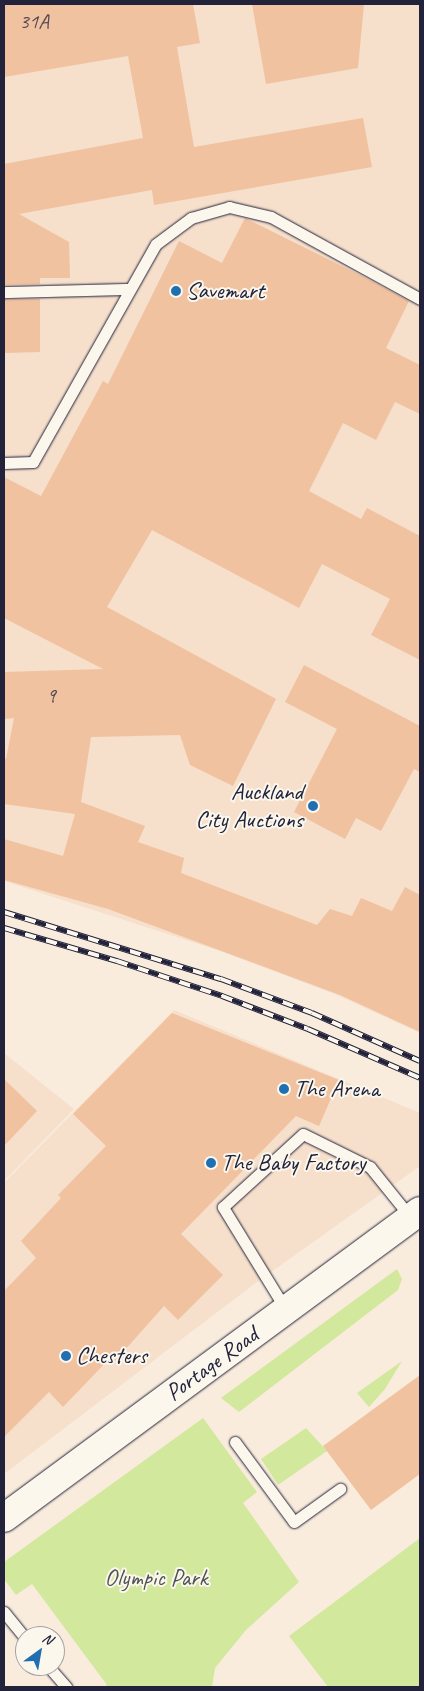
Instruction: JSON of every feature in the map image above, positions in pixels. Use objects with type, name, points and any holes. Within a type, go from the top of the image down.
[{"type":"main road","name":"Portage Road","points":[[4,1518],[416,1214]]},
{"type":"lane","points":[[4,462],[33,462],[156,244],[191,218],[229,208],[271,217],[420,299]]},
{"type":"lane","points":[[4,292],[129,289]]},
{"type":"lane","points":[[286,1310],[223,1207],[303,1134],[370,1167],[416,1214]]},
{"type":"lane","points":[[235,1442],[294,1522],[340,1489]]},
{"type":"lane","points":[[4,1612],[15,1626]]},
{"type":"lane","points":[[57,1676],[66,1687]]},
{"type":"shaded area","points":[[4,4],[420,4],[420,1033],[337,995],[220,951],[4,881]]},
{"type":"shaded area","points":[[174,1010],[420,1113],[420,1166],[253,1285],[4,1474],[4,1183]]},
{"type":"shaded area","points":[[4,1053],[74,1109],[4,1181]]},
{"type":"green space","points":[[397,1269],[402,1279],[398,1290],[239,1412],[221,1398]]},
{"type":"green space","points":[[402,1361],[385,1389],[369,1407],[357,1393]]},
{"type":"green space","name":"Olympic Park","points":[[203,1418],[257,1492],[243,1503],[299,1582],[246,1630],[215,1668],[212,1687],[104,1687],[107,1685],[32,1584],[16,1595],[4,1579],[4,1562]]},
{"type":"green space","points":[[306,1428],[327,1451],[278,1485],[261,1459]]},
{"type":"green space","points":[[420,1538],[420,1687],[328,1687],[289,1636]]},
{"type":"building","points":[[4,4],[193,4],[200,43],[177,47],[194,147],[363,118],[372,167],[154,205],[152,190],[19,214],[69,242],[70,278],[40,278],[40,284],[4,285],[4,164],[143,138],[128,56],[4,77]]},
{"type":"building","points":[[252,4],[364,4],[358,68],[266,84]]},
{"type":"building","points":[[245,218],[409,301],[386,348],[420,365],[420,414],[395,402],[376,440],[343,423],[309,491],[361,519],[367,508],[420,536],[420,660],[371,635],[390,599],[322,564],[299,608],[152,530],[107,607],[276,699],[233,786],[190,765],[180,735],[91,737],[81,802],[145,826],[138,842],[184,858],[181,873],[317,925],[330,909],[352,916],[361,898],[392,911],[405,887],[420,895],[420,1032],[340,995],[108,909],[4,880],[4,839],[63,856],[75,814],[4,804],[4,758],[6,759],[14,718],[4,719],[4,672],[103,669],[4,618],[4,477],[41,496],[103,381],[108,384],[179,241],[222,263]]},
{"type":"building","points":[[4,299],[40,299],[40,352],[4,353]]},
{"type":"building","points":[[304,665],[420,726],[420,772],[414,769],[381,831],[356,818],[345,839],[294,812],[337,729],[285,702]]},
{"type":"building","points":[[172,1013],[339,1080],[319,1126],[296,1116],[181,1234],[223,1275],[178,1320],[164,1306],[115,1361],[111,1357],[63,1407],[49,1392],[4,1437],[4,1291],[36,1258],[21,1241],[61,1198],[58,1195],[106,1146],[73,1114]]},
{"type":"building","points":[[4,1079],[37,1111],[4,1146]]},
{"type":"building","points":[[420,1375],[420,1474],[371,1510],[323,1446]]},
{"type":"railway","points":[[4,912],[221,979],[312,1013],[420,1061]]},
{"type":"railway","points":[[4,928],[117,961],[222,996],[308,1029],[420,1078]]},
{"type":"place","name":"Savemart","points":[[176,291]]},
{"type":"place","name":"Auckland City Auctions","points":[[313,806]]},
{"type":"place","name":"The Arena","points":[[284,1089]]},
{"type":"place","name":"The Baby Factory","points":[[211,1163]]},
{"type":"place","name":"Chesters","points":[[66,1356]]}]
